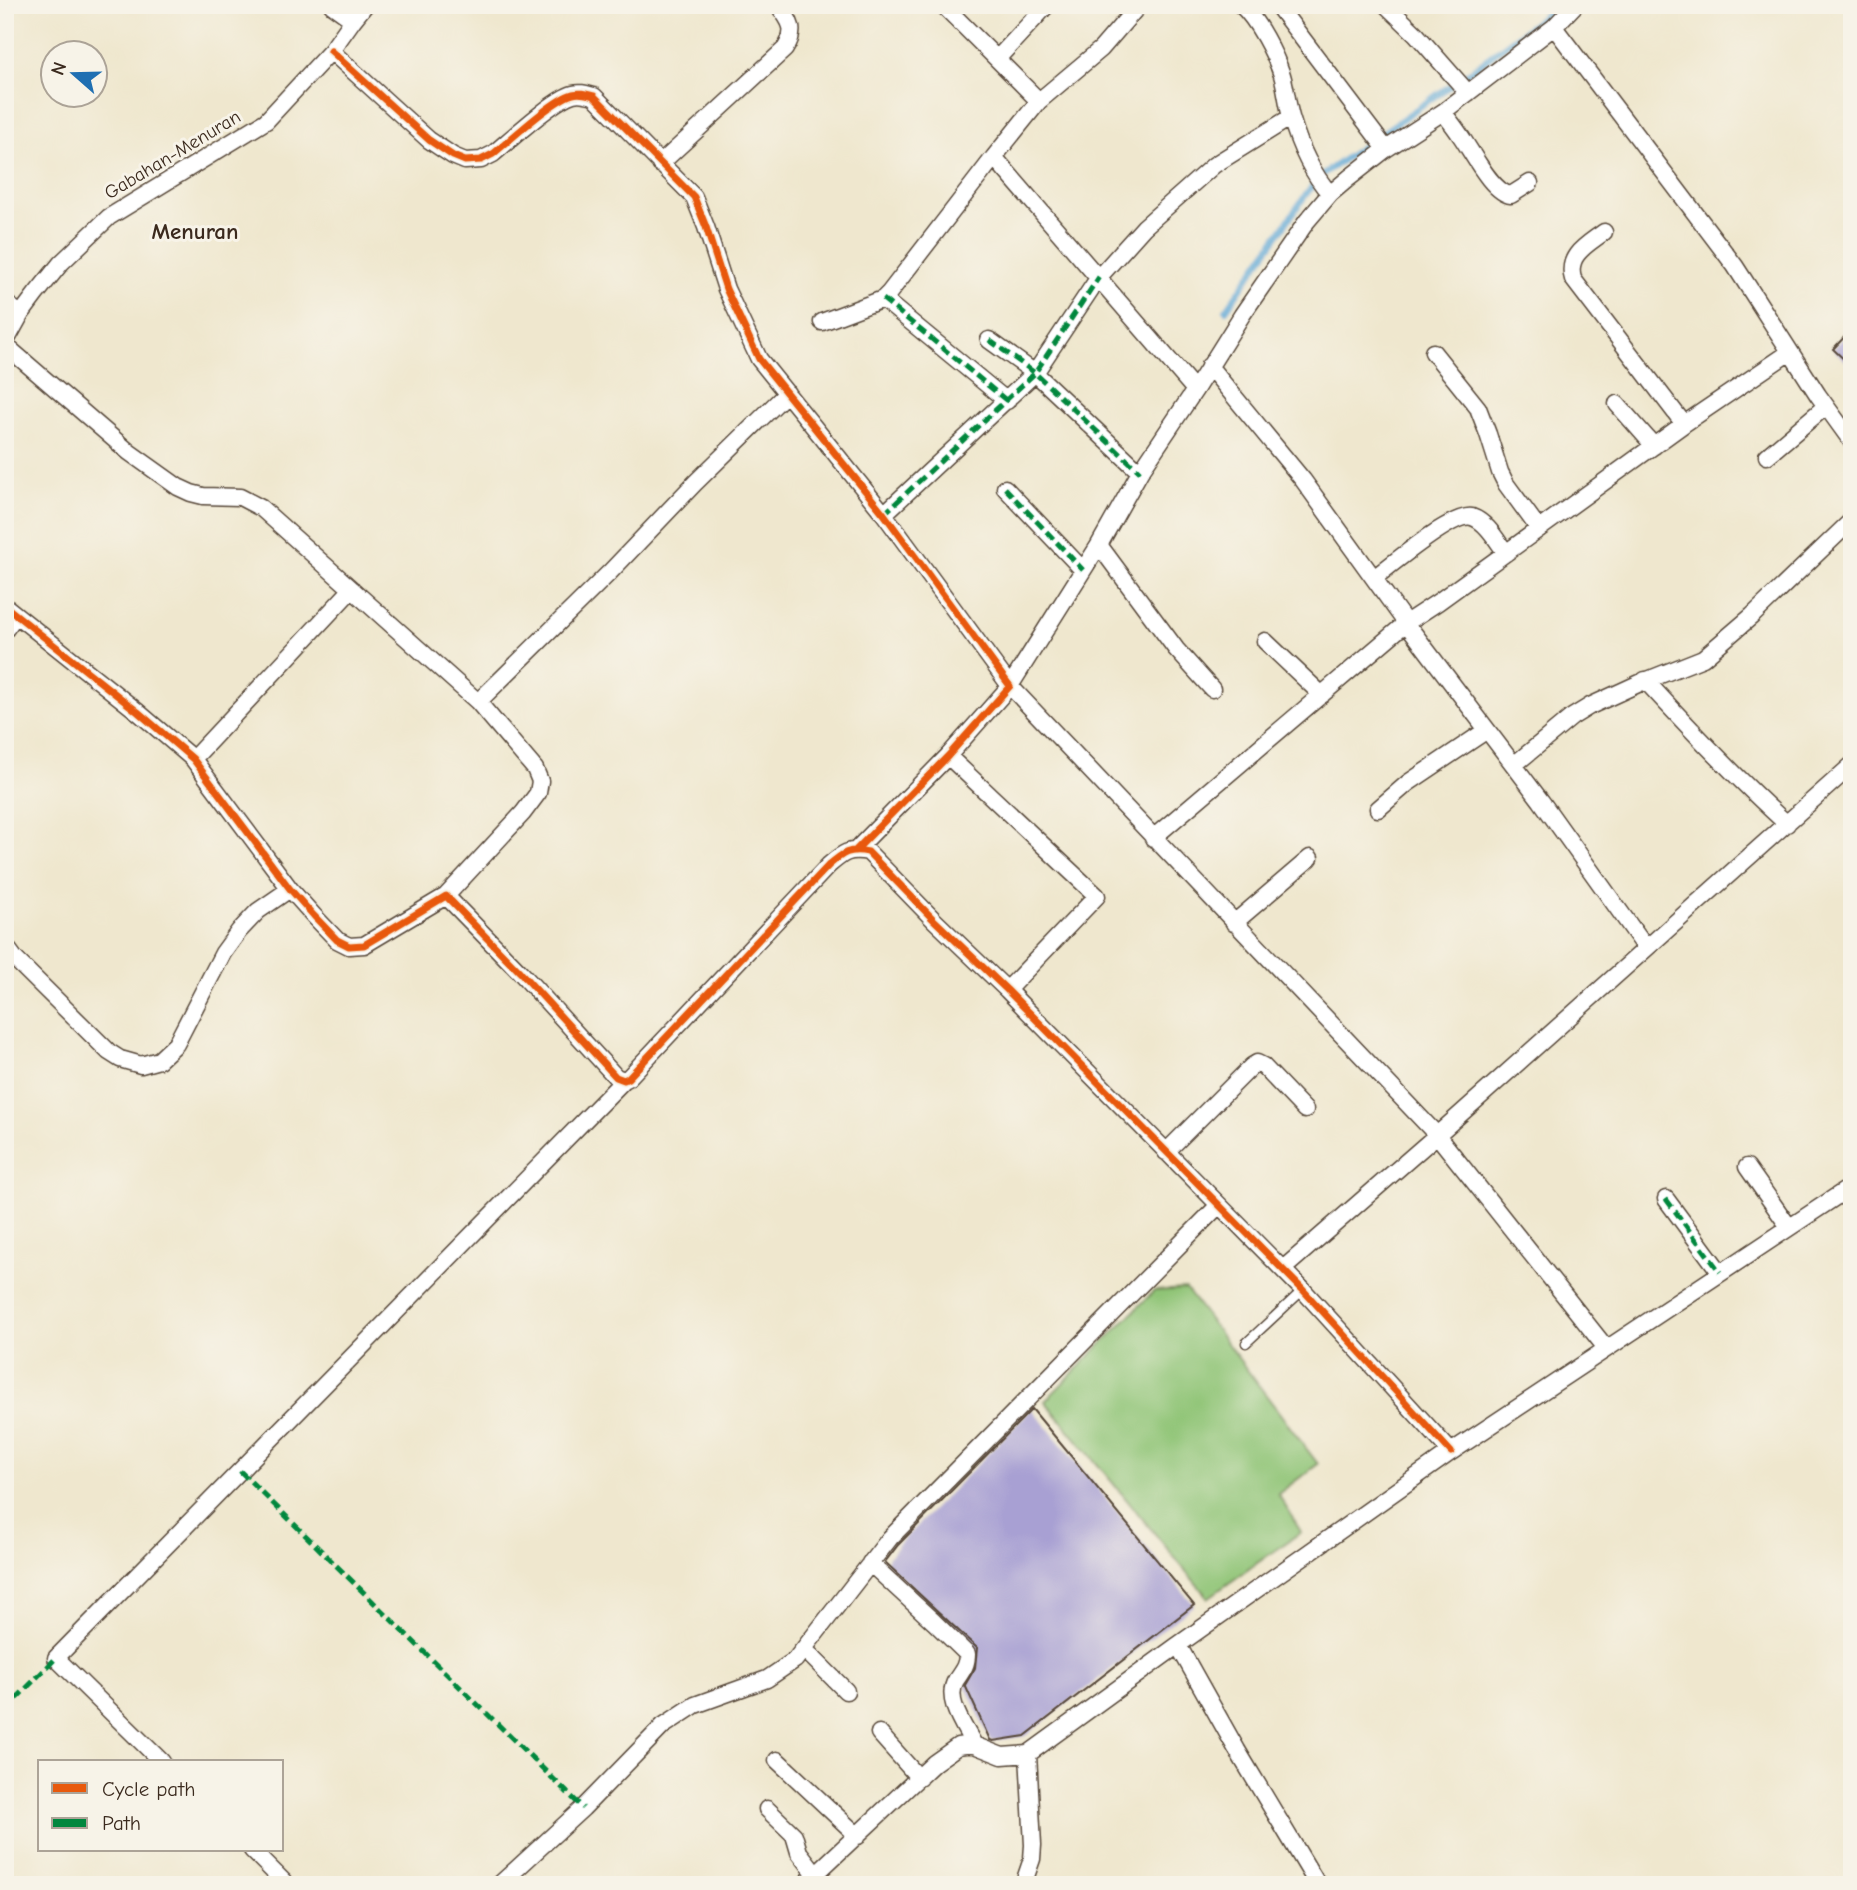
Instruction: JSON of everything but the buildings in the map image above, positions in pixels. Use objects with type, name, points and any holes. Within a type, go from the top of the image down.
[{"type":"street","points":[[332,5],[353,20]]},
{"type":"street","name":"Gabahan-Menuran","points":[[5,344],[21,314],[61,262],[108,217],[266,121],[331,51],[365,5]]},
{"type":"street","points":[[660,164],[785,50],[792,32],[789,20],[778,5]]},
{"type":"street","points":[[943,5],[1039,101]]},
{"type":"street","points":[[997,59],[1047,5]]},
{"type":"street","points":[[822,322],[883,299],[889,293],[1039,101],[1101,49],[1139,5]]},
{"type":"street","points":[[1241,5],[1260,29],[1281,74],[1291,117],[1305,154],[1322,184]]},
{"type":"street","points":[[1277,5],[1386,149]]},
{"type":"street","points":[[1386,5],[1416,34],[1468,93]]},
{"type":"street","points":[[856,850],[948,756],[1010,686],[1099,545],[1140,472],[1307,220],[1322,184],[1386,149],[1443,112],[1554,27],[1575,5]]},
{"type":"street","points":[[1554,27],[1735,266],[1852,442]]},
{"type":"street","points":[[331,51],[429,140],[465,161],[481,160],[493,154],[570,94],[594,96],[694,197],[726,289],[759,359],[884,514],[1010,686],[1437,1135],[1606,1348]]},
{"type":"street","points":[[1443,112],[1491,181],[1503,193],[1511,194],[1531,183]]},
{"type":"street","points":[[884,514],[1035,373],[1099,276],[1144,227],[1214,164],[1291,117]]},
{"type":"street","points":[[994,157],[1195,390]]},
{"type":"street","points":[[1604,232],[1574,257],[1571,267],[1573,279],[1684,424]]},
{"type":"street","points":[[883,299],[1007,401]]},
{"type":"street","points":[[5,303],[21,314]]},
{"type":"street","points":[[989,340],[1035,373],[1140,472]]},
{"type":"street","points":[[5,344],[129,452],[178,486],[203,496],[240,497],[252,502],[478,702],[535,769],[540,781],[538,793],[523,813],[446,896],[364,945],[349,946],[337,940],[290,889],[193,759],[11,611],[5,630]]},
{"type":"street","points":[[1433,352],[1478,408],[1506,484],[1539,529]]},
{"type":"street","points":[[1153,838],[1406,623],[1684,424],[1790,352]]},
{"type":"street","points":[[1209,366],[1303,480],[1646,948]]},
{"type":"street","points":[[478,702],[787,393]]},
{"type":"street","points":[[1617,404],[1654,446]]},
{"type":"street","points":[[1767,456],[1826,406]]},
{"type":"street","points":[[1004,488],[1083,570]]},
{"type":"street","points":[[1374,578],[1413,547],[1464,517],[1480,521],[1506,553]]},
{"type":"street","points":[[1514,765],[1572,717],[1590,706],[1645,680],[1692,664],[1715,650],[1852,520]]},
{"type":"street","points":[[1099,545],[1176,649],[1212,690]]},
{"type":"street","points":[[193,759],[352,589]]},
{"type":"street","points":[[1265,641],[1322,695]]},
{"type":"street","points":[[1645,680],[1710,750],[1787,824]]},
{"type":"street","points":[[1378,809],[1408,783],[1487,730]]},
{"type":"street","points":[[948,756],[1097,896],[1007,990]]},
{"type":"street","points":[[1283,1269],[1787,824],[1849,775]]},
{"type":"street","points":[[160,1760],[56,1658],[628,1078],[829,865],[842,854],[856,850],[868,852],[1283,1269],[1451,1452]]},
{"type":"street","points":[[1234,923],[1310,858]]},
{"type":"street","points":[[5,945],[11,965],[108,1052],[120,1059],[141,1065],[159,1060],[176,1044],[223,953],[239,931],[258,911],[290,889]]},
{"type":"street","points":[[446,896],[520,972],[615,1077],[624,1080]]},
{"type":"street","points":[[1166,1152],[1257,1063],[1305,1110]]},
{"type":"street","points":[[1747,1167],[1789,1227]]},
{"type":"street","points":[[767,1810],[794,1835],[810,1879],[958,1746],[974,1745],[1002,1756],[1028,1754],[1451,1452],[1852,1186]]},
{"type":"street","points":[[1666,1199],[1720,1272]]},
{"type":"street","points":[[499,1885],[583,1808],[663,1726],[695,1706],[767,1679],[795,1660],[890,1538],[1219,1205]]},
{"type":"street","points":[[870,1563],[967,1654],[966,1665],[956,1681],[952,1695],[955,1708],[974,1745]]},
{"type":"street","points":[[1178,1645],[1318,1885]]},
{"type":"street","points":[[804,1649],[846,1691]]},
{"type":"street","points":[[880,1733],[919,1779]]},
{"type":"street","points":[[1023,1885],[1032,1859],[1033,1845],[1028,1754]]},
{"type":"street","points":[[777,1760],[858,1836]]},
{"type":"street","points":[[254,1852],[287,1885]]},
{"type":"lane","points":[[1247,1343],[1303,1290]]},
{"type":"green space","points":[[1186,1289],[1318,1464],[1278,1494],[1301,1532],[1208,1598],[1045,1401],[1154,1291]]},
{"type":"waterway","points":[[1226,310],[1320,176],[1467,74],[1558,5]]},
{"type":"marked path","points":[[884,514],[1035,373],[1099,277]]},
{"type":"marked path","points":[[883,299],[1007,401]]},
{"type":"marked path","points":[[989,340],[1035,373],[1140,472]]},
{"type":"marked path","points":[[1005,488],[1083,570]]},
{"type":"marked path","points":[[1666,1199],[1720,1272]]},
{"type":"marked path","points":[[240,1471],[583,1808]]},
{"type":"marked path","points":[[5,1710],[56,1658]]},
{"type":"cycle path","points":[[331,51],[429,140],[465,161],[481,160],[493,154],[565,97],[579,93],[594,96],[694,197],[726,289],[759,359],[884,514],[1010,686],[948,756],[856,850]]},
{"type":"cycle path","points":[[5,606],[193,759],[290,889],[337,940],[349,946],[364,945],[446,896],[616,1077],[624,1080],[829,865],[847,852],[868,852],[1303,1290],[1451,1452]]},
{"type":"district","name":"Menuran","points":[[195,231]]}]
